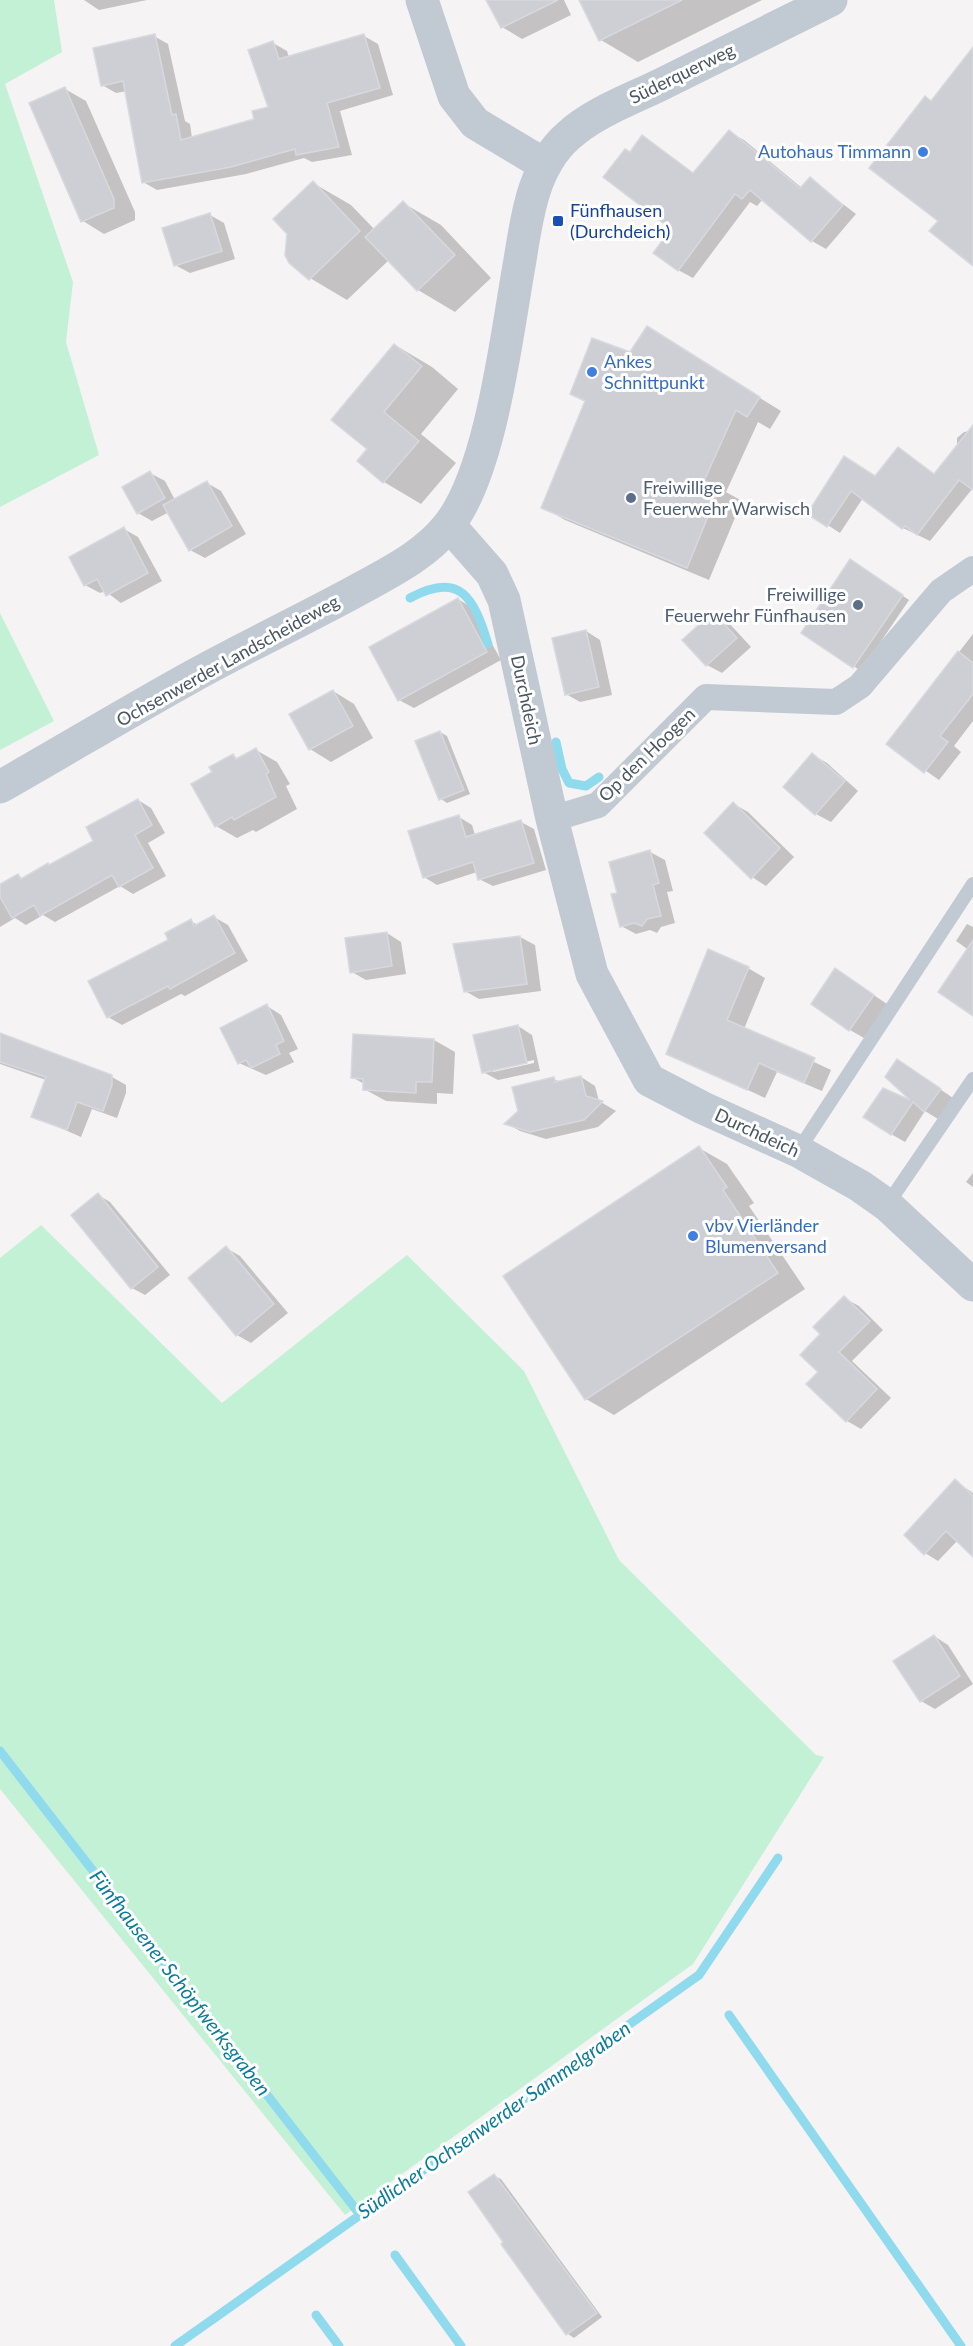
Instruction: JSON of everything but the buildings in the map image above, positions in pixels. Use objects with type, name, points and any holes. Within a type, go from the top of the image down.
[{"type":"street","points":[[422,0],[454,96],[475,123],[545,165],[529,207],[489,421],[472,479],[449,525]]},
{"type":"street","name":"Süderquerweg","points":[[545,165],[569,135],[588,122],[831,0]]},
{"type":"street","name":"Ochsenwerder Landscheideweg","points":[[0,787],[194,675],[306,618],[402,565],[449,525]]},
{"type":"street","name":"Durchdeich","points":[[449,525],[492,574],[504,600],[552,819],[592,974],[650,1080],[703,1108],[798,1151],[861,1186],[887,1205],[973,1285]]},
{"type":"street","name":"Op den Hoogen","points":[[552,819],[598,805],[706,697],[836,702],[860,686],[942,591],[973,568]]},
{"type":"lane","points":[[798,1151],[973,884]]},
{"type":"lane","points":[[887,1205],[973,1079]]},
{"type":"green space","points":[[0,0],[54,0],[62,52],[5,84],[73,282],[66,342],[99,455],[0,507]]},
{"type":"green space","points":[[0,613],[54,721],[0,750]]},
{"type":"green space","points":[[41,1225],[222,1403],[407,1255],[524,1371],[619,1560],[816,1755],[824,1757],[693,1964],[345,2215],[0,1789],[0,1258]]},
{"type":"waterway","points":[[410,598],[427,590],[442,587],[453,588],[471,602],[488,644]]},
{"type":"waterway","points":[[556,742],[562,769],[569,783],[586,786],[599,777]]},
{"type":"waterway","name":"Fünfhausener Schöpfwerksgraben","points":[[0,1751],[361,2216]]},
{"type":"waterway","name":"Südlicher Ochsenwerder Sammelgraben","points":[[175,2346],[699,1975],[778,1858]]},
{"type":"waterway","points":[[729,2015],[961,2346]]},
{"type":"waterway","points":[[395,2255],[461,2346]]},
{"type":"waterway","points":[[316,2315],[339,2346]]},
{"type":"place","name":"Autohaus Timmann","points":[[923,152]]},
{"type":"place","name":"Fünfhausen (Durchdeich)","points":[[558,221]]},
{"type":"place","name":"Ankes Schnittpunkt","points":[[592,372]]},
{"type":"place","name":"Freiwillige Feuerwehr Warwisch","points":[[631,498]]},
{"type":"place","name":"Freiwillige Feuerwehr Fünfhausen","points":[[858,605]]},
{"type":"place","name":"vbv Vierländer Blumenversand","points":[[693,1236]]}]
